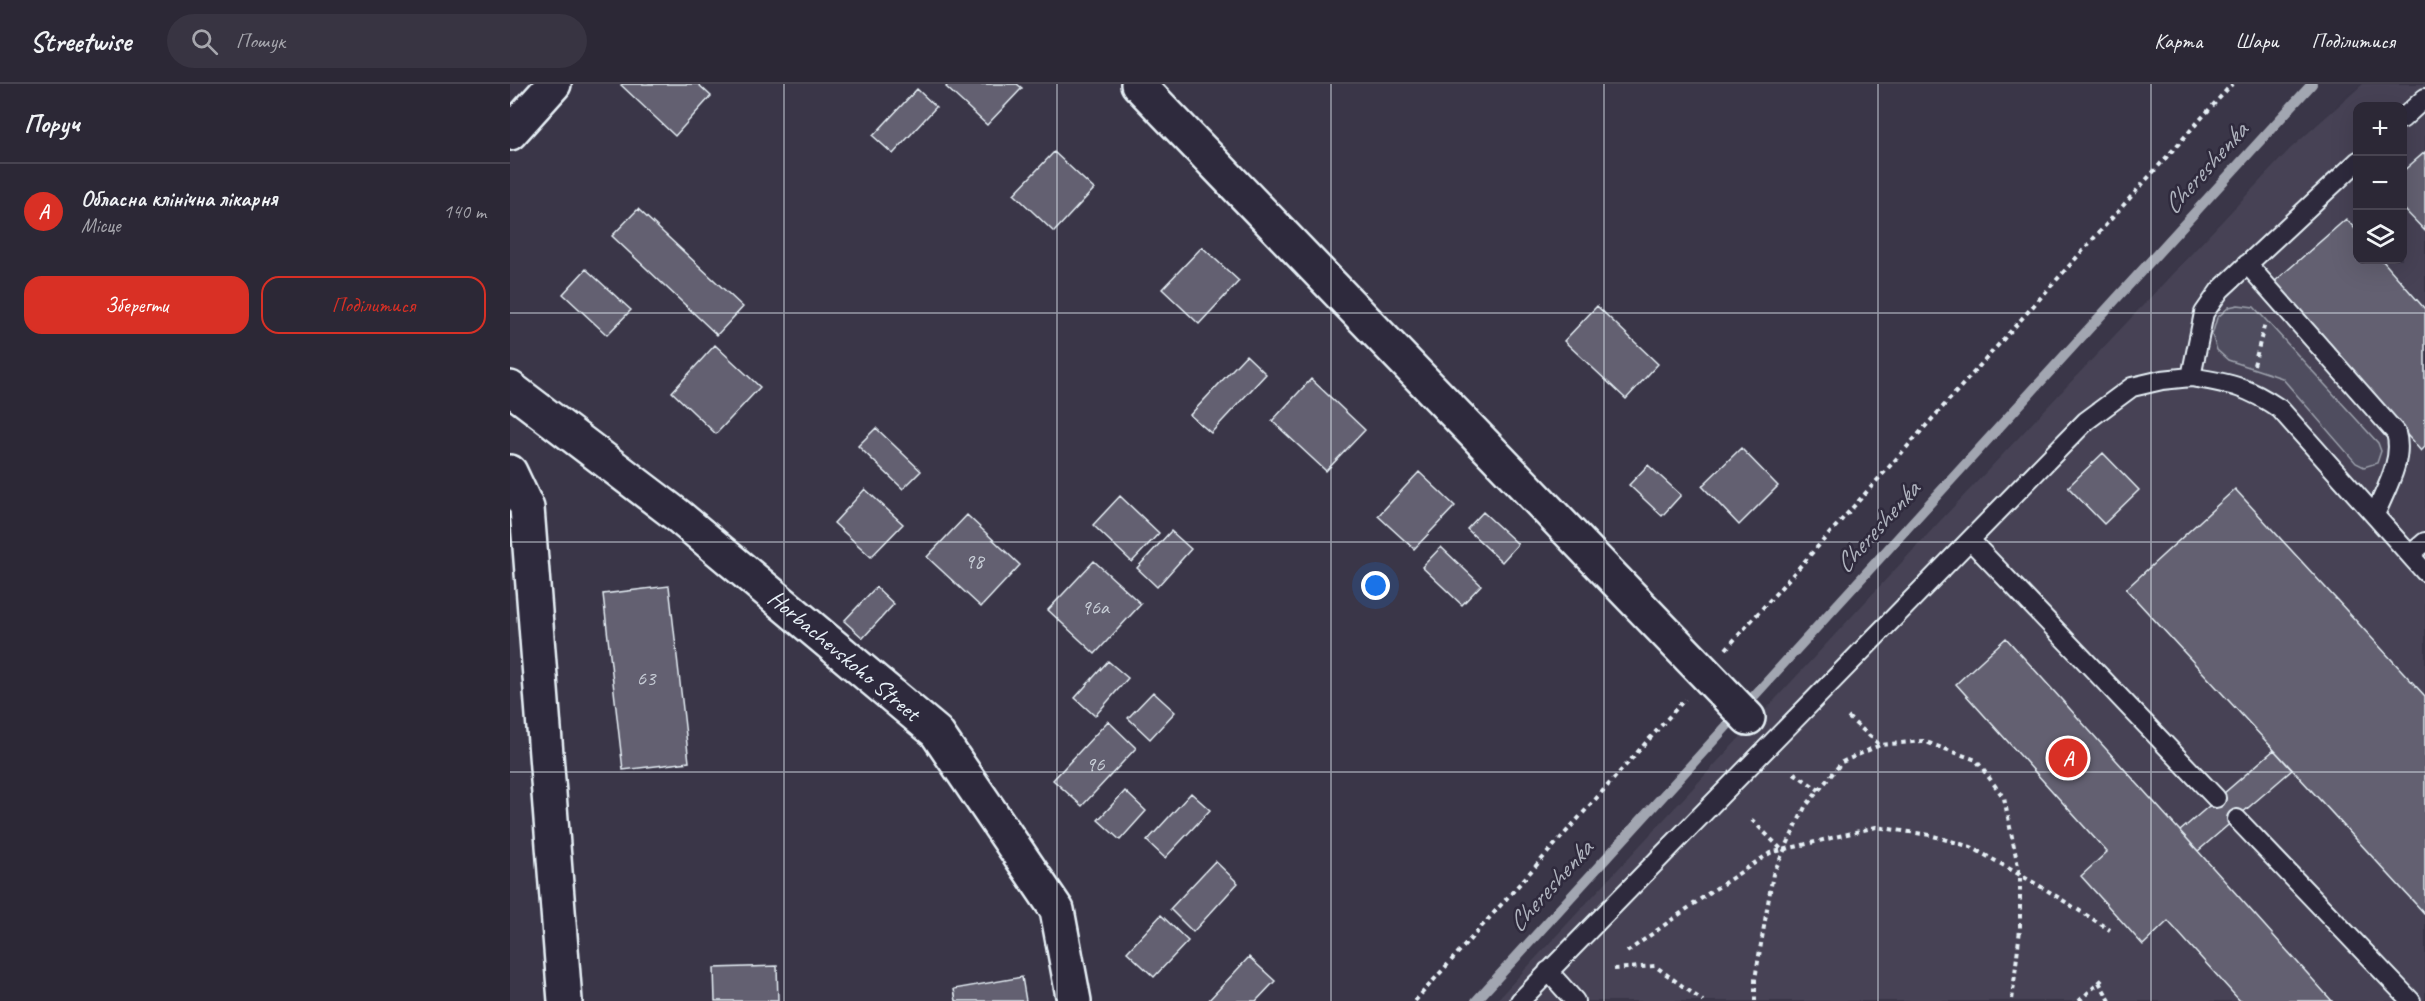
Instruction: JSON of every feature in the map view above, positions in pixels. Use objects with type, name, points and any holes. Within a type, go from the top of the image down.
[{"type":"street","points":[[510,133],[554,84]]},
{"type":"street","points":[[1138,84],[1748,718]]},
{"type":"street","name":"Horbachevskoho Street","points":[[510,388],[677,515],[936,732],[1057,910],[1074,1001]]},
{"type":"street","points":[[510,472],[527,508],[565,1001]]},
{"type":"lane","points":[[2407,115],[2425,98]]},
{"type":"lane","points":[[2191,377],[2204,313],[2220,290],[2353,166]]},
{"type":"lane","points":[[2247,264],[2396,433],[2399,443],[2398,454],[2375,515]]},
{"type":"lane","points":[[1520,1001],[2086,421],[2132,387],[2162,380],[2191,377],[2237,385],[2280,409],[2425,572]]},
{"type":"lane","points":[[1970,540],[2216,798]]},
{"type":"lane","points":[[2410,555],[2425,542]]},
{"type":"lane","points":[[2237,819],[2411,1001]]},
{"type":"lane","points":[[1548,971],[1575,1001]]},
{"type":"path","points":[[1415,1001],[1712,681],[1737,637],[2232,84]]},
{"type":"path","points":[[2247,390],[2273,293]]},
{"type":"path","points":[[1848,717],[1880,745]]},
{"type":"path","points":[[1755,1001],[1755,979],[1771,885],[1783,850],[1805,807],[1842,762],[1880,745],[1923,741],[1976,760],[2004,798],[2020,876],[2020,929],[2012,1001]]},
{"type":"path","points":[[1794,774],[1819,790]]},
{"type":"path","points":[[1752,820],[1783,850]]},
{"type":"path","points":[[1627,952],[1709,893],[1770,853],[1876,827],[1930,835],[1971,847],[2045,889],[2110,930]]},
{"type":"path","points":[[1614,969],[1655,966],[1703,1001]]},
{"type":"path","points":[[2079,1001],[2105,977]]},
{"type":"path","points":[[2099,982],[2110,1001]]},
{"type":"shaded area","points":[[2363,84],[2425,84],[2425,1001],[1496,1001],[1941,520],[2290,149]]},
{"type":"shaded area","points":[[2238,305],[2254,307],[2378,443],[2381,451],[2377,463],[2364,467],[2356,463],[2282,378],[2228,360],[2217,350],[2212,335],[2217,318],[2229,307]]},
{"type":"building","points":[[698,84],[711,96],[675,136],[621,85]]},
{"type":"building","points":[[948,84],[1017,84],[1022,88],[987,125],[946,87]]},
{"type":"building","points":[[917,89],[936,107],[893,154],[873,136]]},
{"type":"building","points":[[1054,152],[1094,189],[1054,232],[1014,194]]},
{"type":"building","points":[[2425,152],[2425,231],[2407,212],[2407,168]]},
{"type":"building","points":[[638,209],[743,307],[717,335],[612,236]]},
{"type":"building","points":[[2346,219],[2353,227],[2353,264],[2386,264],[2425,309],[2425,447],[2421,451],[2274,282]]},
{"type":"building","points":[[1202,247],[1239,281],[1199,324],[1162,289]]},
{"type":"building","points":[[586,269],[631,310],[607,335],[563,294]]},
{"type":"building","points":[[1597,306],[1658,364],[1626,399],[1564,341]]},
{"type":"building","points":[[715,345],[760,387],[716,434],[672,392]]},
{"type":"building","points":[[1246,355],[1266,374],[1211,433],[1190,415]]},
{"type":"building","points":[[1311,379],[1365,430],[1326,471],[1272,421]]},
{"type":"building","points":[[876,428],[921,471],[903,489],[858,446]]},
{"type":"building","points":[[1741,448],[1778,486],[1739,525],[1702,486]]},
{"type":"building","points":[[2103,453],[2139,490],[2104,524],[2068,487]]},
{"type":"building","points":[[1648,465],[1681,495],[1662,516],[1629,485]]},
{"type":"building","points":[[1419,472],[1455,506],[1414,549],[1378,516]]},
{"type":"building","points":[[865,489],[903,524],[871,557],[834,523]]},
{"type":"building","points":[[2235,489],[2425,696],[2425,914],[2126,589]]},
{"type":"building","points":[[1120,496],[1159,533],[1132,562],[1093,525]]},
{"type":"building","points":[[1483,512],[1518,544],[1502,562],[1467,529]]},
{"type":"building","points":[[967,515],[1020,565],[981,607],[927,557]]},
{"type":"building","points":[[1171,531],[1191,549],[1157,587],[1137,568]]},
{"type":"building","points":[[1441,547],[1481,585],[1462,605],[1422,567]]},
{"type":"building","points":[[1094,561],[1141,604],[1095,654],[1048,610]]},
{"type":"building","points":[[669,586],[689,762],[623,770],[603,594]]},
{"type":"building","points":[[876,587],[894,604],[863,638],[844,621]]},
{"type":"building","points":[[2006,638],[2332,1001],[2240,1001],[2168,921],[2143,945],[2081,876],[2107,852],[1956,684]]},
{"type":"building","points":[[1108,661],[1128,678],[1095,716],[1075,698]]},
{"type":"building","points":[[1153,692],[1175,712],[1150,739],[1128,718]]},
{"type":"building","points":[[1108,721],[1136,748],[1082,806],[1053,780]]},
{"type":"building","points":[[2274,750],[2292,770],[2198,851],[2180,831]]},
{"type":"building","points":[[1125,791],[1146,811],[1120,840],[1098,820]]},
{"type":"building","points":[[1191,793],[1210,810],[1165,858],[1147,841]]},
{"type":"building","points":[[1215,861],[1238,883],[1193,932],[1170,909]]},
{"type":"building","points":[[1161,915],[1188,941],[1154,977],[1127,952]]},
{"type":"building","points":[[1249,957],[1275,981],[1256,1001],[1208,1001]]},
{"type":"building","points":[[777,966],[778,1001],[715,1001],[714,968]]},
{"type":"building","points":[[1022,977],[1026,1001],[956,1001],[954,989]]},
{"type":"waterway","name":"Chereshenka","points":[[1476,1001],[2312,84]]},
{"type":"place","name":"Обласна клінічна лікарня","points":[[2068,758]]}]
